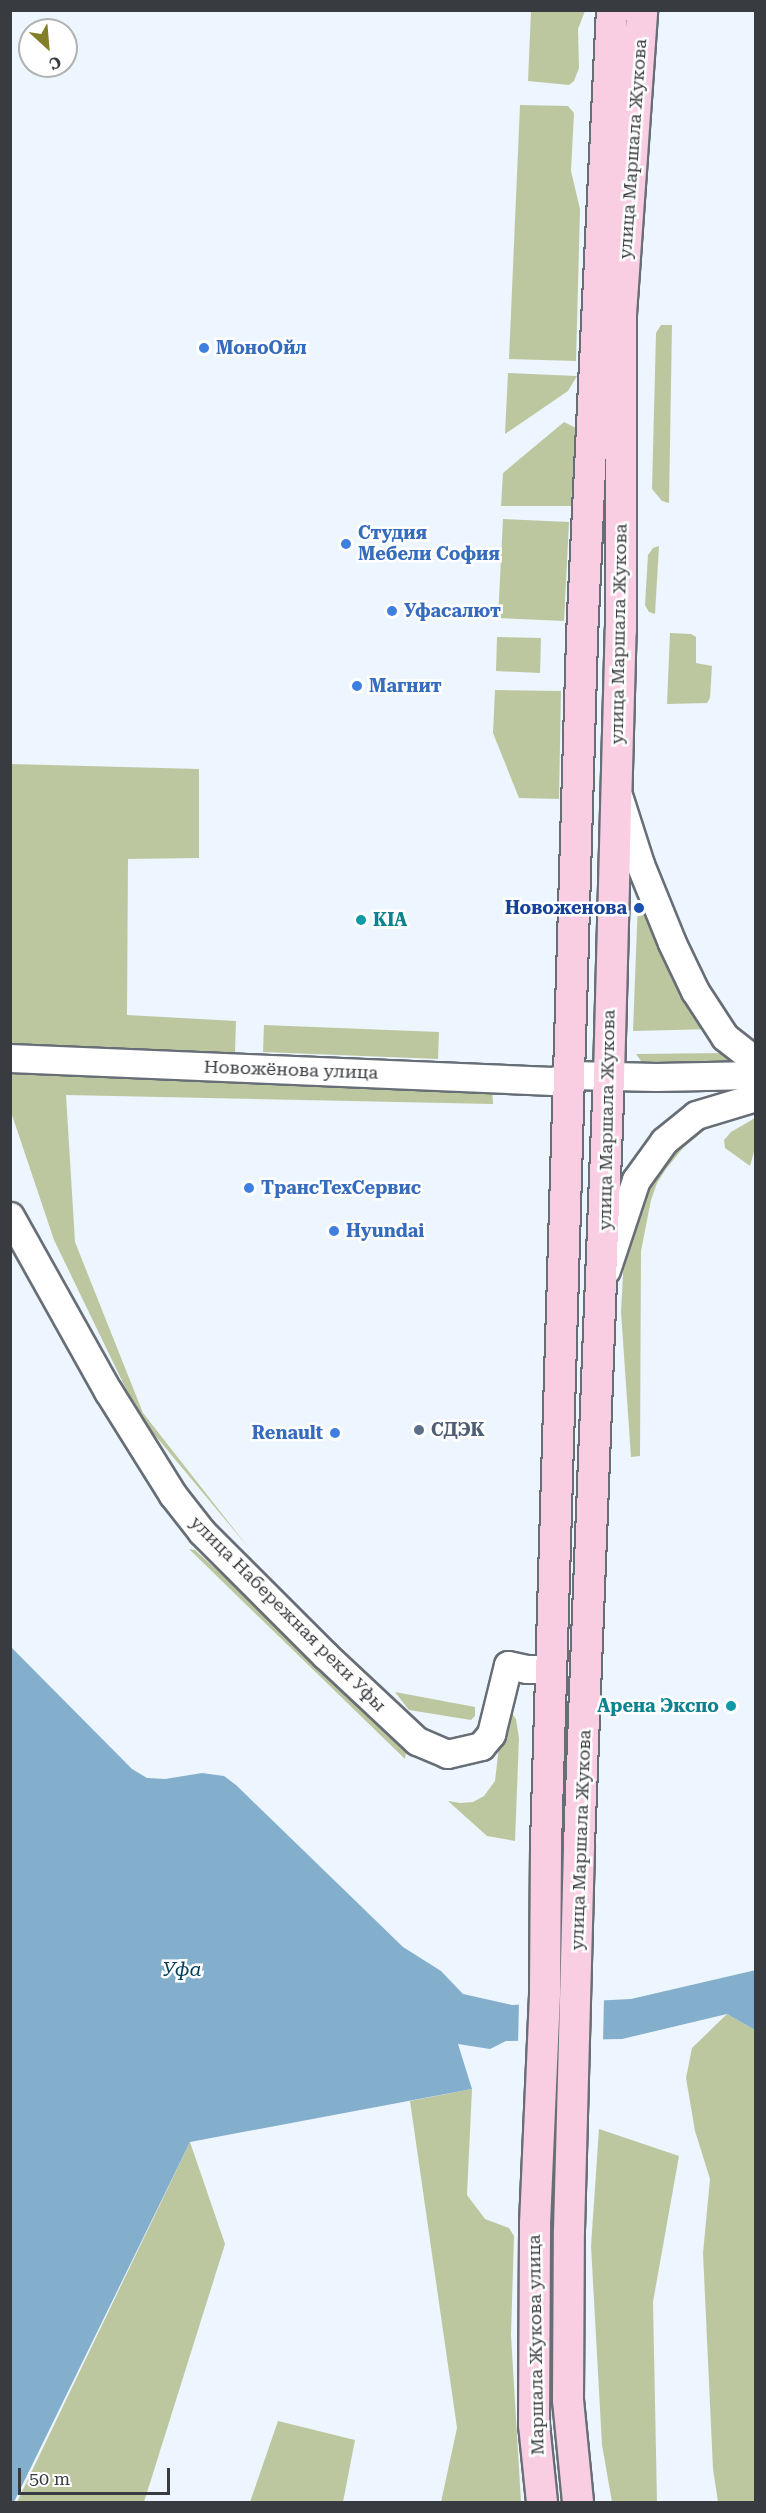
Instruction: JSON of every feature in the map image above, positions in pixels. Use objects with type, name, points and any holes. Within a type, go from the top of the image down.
[{"type":"main road","name":"улица Маршала Жукова","points":[[535,2224],[545,1990],[546,1845],[571,1075],[582,636],[612,10]]},
{"type":"main road","name":"улица Маршала Жукова","points":[[569,2230],[579,1845],[603,1280],[609,1076],[621,619],[621,314],[642,10]]},
{"type":"main road","name":"Маршала Жукова улица","points":[[535,2224],[534,2425],[542,2502]]},
{"type":"main road","name":"Маршала Жукова улица","points":[[569,2230],[568,2400],[578,2502]]},
{"type":"street","points":[[616,791],[640,864],[672,943],[695,991],[725,1037],[756,1061]]},
{"type":"street","name":"Новожёнова улица","points":[[10,1058],[553,1081],[571,1075],[756,1075]]},
{"type":"street","points":[[603,1280],[636,1180],[664,1141],[696,1115],[756,1097]]},
{"type":"street","name":"улица Набережная реки Уфы","points":[[10,1216],[108,1391],[173,1495],[202,1532],[325,1655],[417,1741],[447,1754],[481,1746],[491,1734],[508,1665],[527,1669],[552,1669]]},
{"type":"green space","points":[[531,11],[585,11],[578,29],[579,68],[574,81],[569,85],[528,81]]},
{"type":"green space","points":[[520,105],[568,106],[574,113],[571,171],[580,209],[576,361],[509,359]]},
{"type":"green space","points":[[661,325],[672,325],[669,503],[662,501],[652,489],[656,333]]},
{"type":"green space","points":[[508,373],[577,376],[568,391],[505,434]]},
{"type":"green space","points":[[564,422],[576,428],[571,506],[501,506],[503,473]]},
{"type":"green space","points":[[503,519],[569,522],[564,621],[498,618]]},
{"type":"green space","points":[[659,546],[655,614],[649,612],[645,605],[648,555],[653,548]]},
{"type":"green space","points":[[670,633],[691,634],[696,637],[696,663],[712,666],[710,698],[707,703],[667,704]]},
{"type":"green space","points":[[497,637],[541,638],[540,673],[496,671]]},
{"type":"green space","points":[[495,690],[561,691],[559,799],[519,798],[493,733]]},
{"type":"green space","points":[[11,764],[199,769],[199,858],[128,859],[127,1015],[236,1021],[235,1053],[11,1048]]},
{"type":"green space","points":[[638,901],[657,938],[714,1029],[633,1031]]},
{"type":"green space","points":[[264,1025],[439,1032],[438,1059],[263,1052]]},
{"type":"green space","points":[[725,1053],[738,1067],[646,1068],[636,1054]]},
{"type":"green space","points":[[10,1067],[492,1085],[493,1104],[66,1095],[75,1242],[143,1413],[248,1547],[139,1416],[54,1240],[11,1112]]},
{"type":"green space","points":[[701,1118],[713,1123],[683,1148],[666,1169],[657,1183],[651,1200],[641,1251],[640,1456],[631,1457],[621,1312],[625,1238],[641,1183]]},
{"type":"green space","points":[[755,1118],[755,1148],[750,1166],[725,1148],[724,1140],[731,1132]]},
{"type":"green space","points":[[189,1549],[195,1550],[407,1746],[405,1759]]},
{"type":"green space","points":[[395,1692],[475,1707],[475,1716],[471,1720],[409,1710]]},
{"type":"green space","points":[[504,1703],[516,1719],[519,1738],[515,1841],[487,1836],[448,1801],[473,1802],[484,1796],[495,1781]]},
{"type":"green space","points":[[727,2014],[755,2030],[755,2502],[718,2502],[713,2469],[703,2253],[710,2179],[695,2131],[686,2078],[692,2048]]},
{"type":"green space","points":[[472,2089],[467,2195],[485,2219],[509,2228],[514,2236],[511,2335],[521,2502],[441,2502],[457,2428],[410,2101]]},
{"type":"green space","points":[[599,2129],[679,2156],[653,2302],[657,2502],[612,2502],[602,2445],[591,2246]]},
{"type":"green space","points":[[190,2142],[225,2244],[144,2502],[17,2502]]},
{"type":"green space","points":[[278,2421],[355,2440],[343,2502],[250,2502]]},
{"type":"water","name":"Уфа","points":[[10,1646],[132,1769],[147,1778],[165,1779],[202,1773],[224,1776],[236,1785],[403,1947],[441,1971],[463,1994],[512,2005],[631,1999],[756,1970],[755,2030],[727,2014],[622,2039],[506,2041],[490,2049],[458,2044],[472,2089],[190,2142],[14,2502],[10,2502]]},
{"type":"pier","points":[[604,1997],[603,2043],[518,2044],[519,2002]]},
{"type":"place","name":"МоноОйл","points":[[204,348]]},
{"type":"place","name":"Студия Мебели София","points":[[346,544]]},
{"type":"place","name":"Уфасалют","points":[[392,611]]},
{"type":"place","name":"Магнит","points":[[357,686]]},
{"type":"place","name":"Новоженова","points":[[639,908]]},
{"type":"place","name":"KIA","points":[[361,920]]},
{"type":"place","name":"ТрансТехСервис","points":[[249,1188]]},
{"type":"place","name":"Hyundai","points":[[334,1231]]},
{"type":"place","name":"СДЭК","points":[[419,1430]]},
{"type":"place","name":"Renault","points":[[335,1433]]},
{"type":"place","name":"Арена Экспо","points":[[731,1706]]}]
